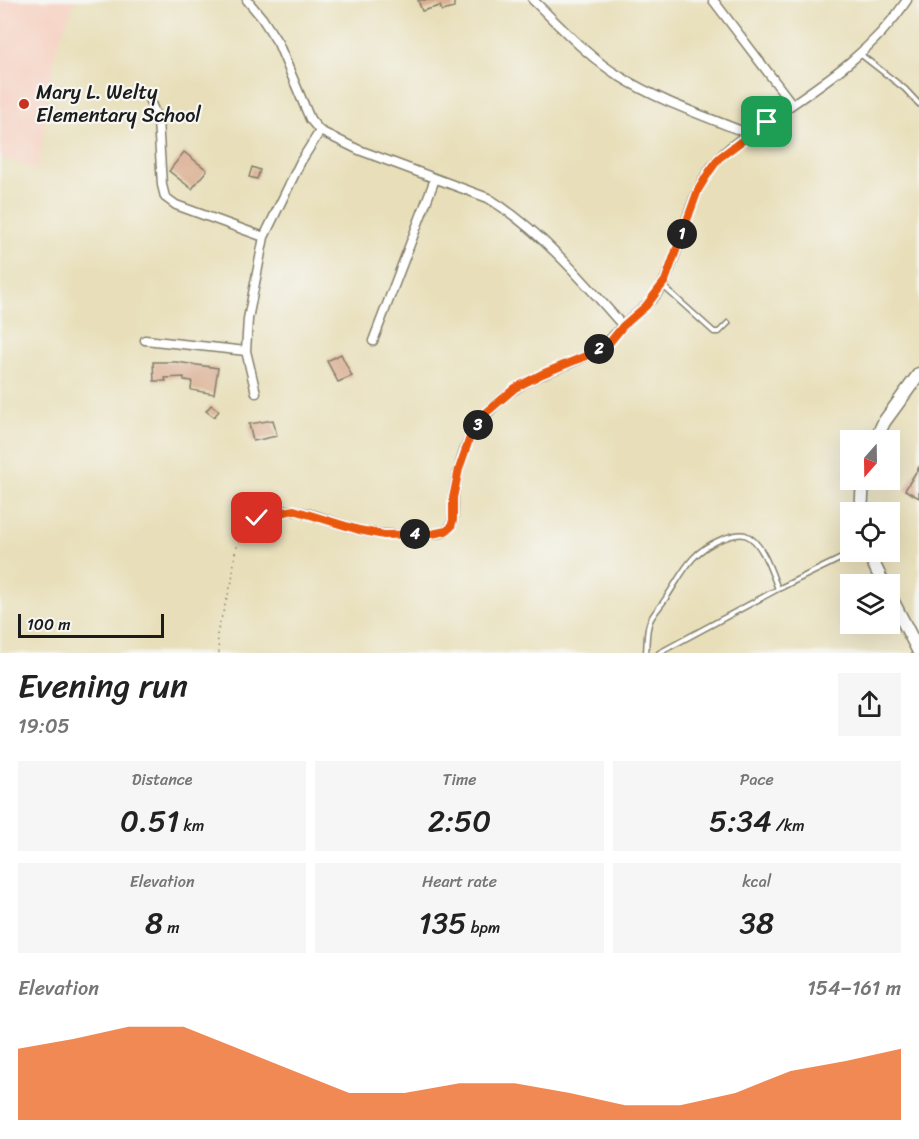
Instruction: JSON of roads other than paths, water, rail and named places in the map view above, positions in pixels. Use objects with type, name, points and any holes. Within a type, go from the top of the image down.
[{"type":"street","points":[[247,0],[278,43],[310,118],[320,131],[359,150],[488,198],[507,210],[593,292],[623,326]]},
{"type":"street","points":[[533,0],[584,48],[618,75],[649,92],[748,134]]},
{"type":"street","points":[[713,0],[792,104]]},
{"type":"street","points":[[243,528],[257,518],[294,510],[359,530],[384,535],[432,534],[446,531],[451,527],[453,520],[453,498],[459,469],[471,434],[487,412],[515,388],[593,353],[610,342],[623,326],[646,306],[662,285],[698,190],[719,158],[748,134],[821,86],[860,54],[876,39],[907,0]]},
{"type":"street","points":[[147,94],[158,120],[162,185],[165,197],[176,205],[264,237]]},
{"type":"street","points":[[256,393],[246,351],[248,319],[264,237],[301,161],[320,131]]},
{"type":"street","points":[[373,342],[435,179]]},
{"type":"street","points":[[145,340],[246,351]]},
{"type":"street","points":[[880,430],[919,374]]},
{"type":"street","points":[[900,615],[919,652]]},
{"type":"lane","points":[[860,54],[905,89],[919,104]]},
{"type":"lane","points":[[662,285],[714,332],[719,332],[728,322]]},
{"type":"lane","points":[[646,653],[647,633],[655,613],[686,565],[696,554],[712,543],[732,535],[745,535],[754,541],[766,560],[778,589]]},
{"type":"lane","points":[[660,653],[778,589],[840,559]]},
{"type":"place","name":"Mary L. Welty Elementary School","points":[[24,104]]}]
